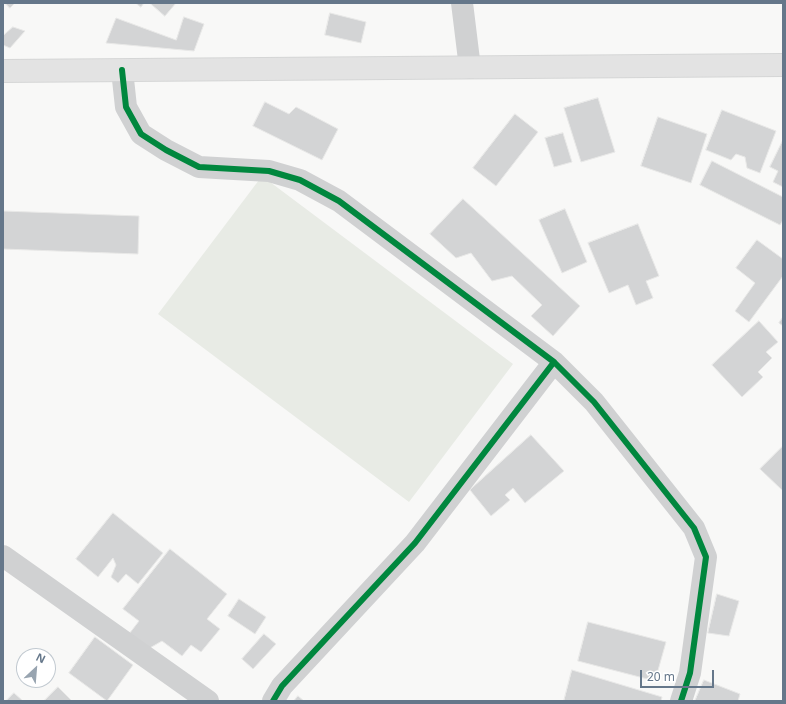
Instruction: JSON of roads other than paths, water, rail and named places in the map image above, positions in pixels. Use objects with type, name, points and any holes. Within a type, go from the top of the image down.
[{"type":"main road","points":[[3,71],[783,65]]},
{"type":"street","points":[[462,3],[470,68]]},
{"type":"street","points":[[122,70],[126,107],[141,134],[166,150],[199,167],[268,171],[300,180],[338,201],[554,362],[594,402],[694,528],[706,557],[690,673],[681,701]]},
{"type":"street","points":[[273,701],[282,686],[415,543],[554,362]]},
{"type":"street","points":[[3,556],[208,701]]}]
